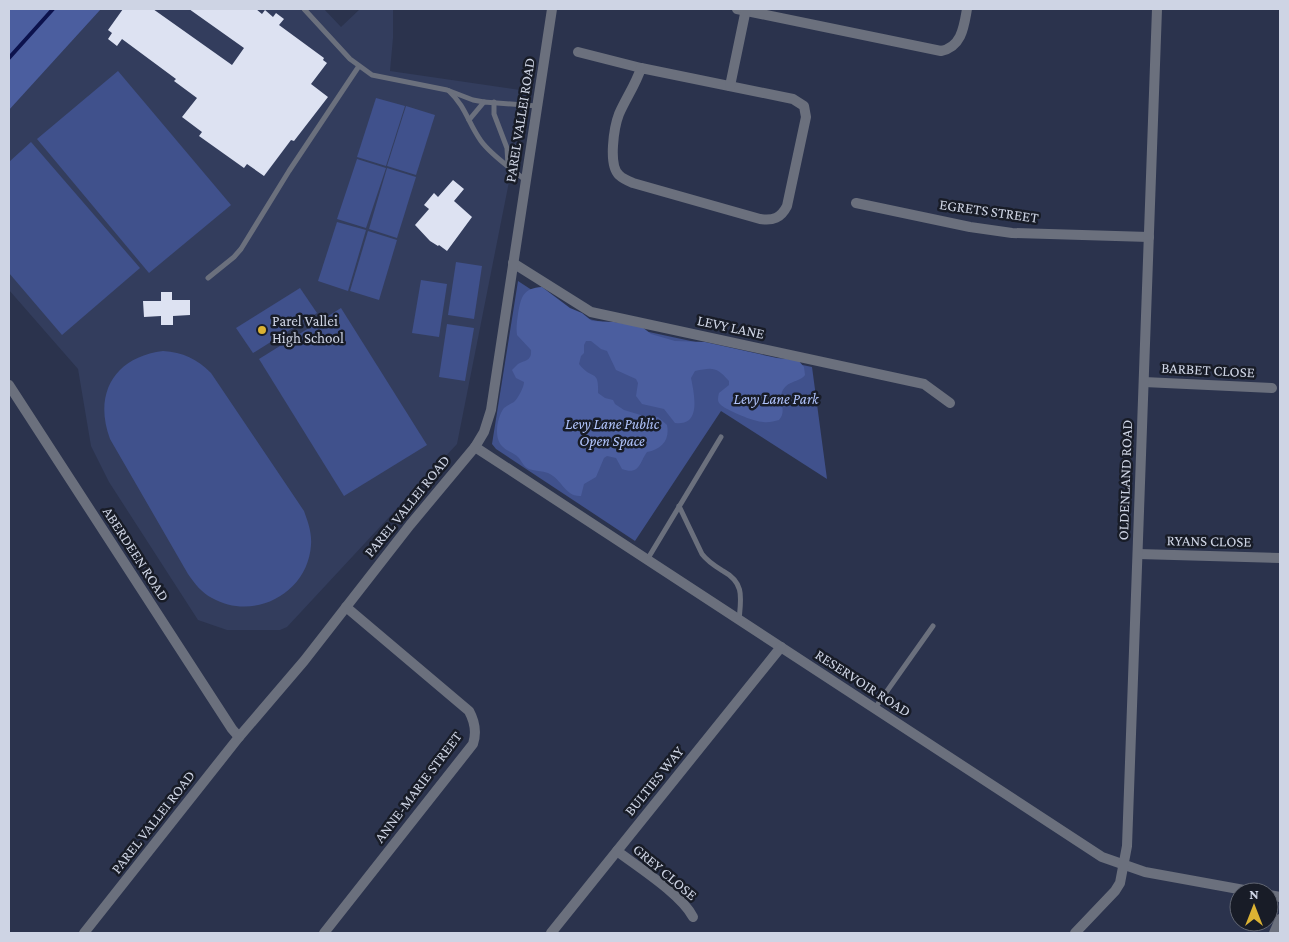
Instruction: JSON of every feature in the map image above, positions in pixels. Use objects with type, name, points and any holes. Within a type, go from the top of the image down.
[{"type":"street","name":"PAREL VALLEI ROAD","points":[[84,933],[239,737],[304,661],[410,525],[475,447],[484,432],[491,410],[552,9]]},
{"type":"street","points":[[730,86],[743,9],[941,51],[953,47],[958,41],[967,9]]},
{"type":"street","name":"OLDENLAND ROAD","points":[[1075,933],[1115,891],[1120,883],[1127,846],[1157,9]]},
{"type":"street","points":[[578,52],[641,68],[793,99],[799,102],[805,110],[806,117],[787,206],[783,213],[776,219],[769,221],[633,183],[619,175],[613,163],[615,131],[619,114],[641,68]]},
{"type":"street","name":"EGRETS STREET","points":[[856,202],[970,227],[1012,233],[1149,237]]},
{"type":"street","name":"LEVY LANE","points":[[513,263],[591,312],[924,384],[950,403]]},
{"type":"street","name":"BARBET CLOSE","points":[[1144,382],[1272,388]]},
{"type":"street","name":"ABERDEEN ROAD","points":[[9,385],[239,737]]},
{"type":"street","name":"RESERVOIR ROAD","points":[[475,447],[1102,857],[1144,872],[1229,887]]},
{"type":"street","name":"RYANS CLOSE","points":[[1138,554],[1280,558]]},
{"type":"street","name":"ANNE-MARIE STREET","points":[[324,933],[473,744],[475,737],[474,720],[469,711],[346,608]]},
{"type":"street","name":"BULTIES WAY","points":[[551,933],[781,647]]},
{"type":"street","name":"GREY CLOSE","points":[[617,851],[678,899],[690,910],[693,917]]},
{"type":"street","points":[[1274,933],[1280,919]]},
{"type":"lane","points":[[304,9],[350,58],[359,66],[379,77],[447,90],[472,100],[537,106]]},
{"type":"lane","points":[[208,278],[241,249],[289,171],[359,66]]},
{"type":"lane","points":[[447,90],[461,104],[486,148],[526,180]]},
{"type":"lane","points":[[469,120],[484,102]]},
{"type":"lane","points":[[494,102],[494,114],[507,148],[508,165]]},
{"type":"lane","points":[[647,560],[721,438]]},
{"type":"lane","points":[[679,506],[706,560],[733,576],[737,581],[741,600],[739,620]]},
{"type":"lane","points":[[875,708],[933,626]]},
{"type":"shaded area","name":"Parel Vallei High School","points":[[101,9],[324,9],[341,27],[360,9],[393,9],[390,71],[527,91],[457,444],[287,627],[280,630],[227,630],[198,620],[109,482],[91,446],[78,369],[9,290],[9,110]]},
{"type":"green space","points":[[9,9],[101,9],[9,110]]},
{"type":"green space","points":[[118,71],[231,205],[149,273],[37,139]]},
{"type":"green space","points":[[376,98],[405,106],[386,166],[357,157]]},
{"type":"green space","points":[[406,106],[435,115],[416,175],[387,166]]},
{"type":"green space","points":[[31,142],[140,268],[62,335],[9,273],[9,162]]},
{"type":"green space","points":[[357,159],[386,168],[366,228],[337,219]]},
{"type":"green space","points":[[387,168],[416,177],[397,238],[369,229]]},
{"type":"green space","points":[[337,222],[366,230],[348,291],[318,281]]},
{"type":"green space","points":[[368,231],[397,240],[379,300],[350,291]]},
{"type":"green space","points":[[456,262],[482,266],[474,319],[448,315]]},
{"type":"green space","points":[[421,280],[447,284],[439,337],[412,333]]},
{"type":"green space","name":"Levy Lane Public Open Space","points":[[518,281],[570,315],[812,367],[827,479],[721,411],[635,541],[496,449],[492,444]]},
{"type":"green space","name":"Levy Lane Public Open Space","points":[[542,287],[570,308],[582,313],[592,321],[641,326],[651,334],[675,341],[705,342],[777,358],[798,360],[804,367],[805,375],[784,388],[781,396],[783,410],[779,420],[765,422],[740,415],[720,404],[718,400],[719,393],[729,385],[729,381],[721,373],[714,369],[695,371],[691,378],[694,392],[693,414],[684,423],[675,423],[664,409],[642,404],[636,396],[638,383],[636,379],[616,370],[607,351],[591,341],[586,341],[584,353],[579,364],[596,377],[598,393],[605,398],[613,400],[615,404],[624,410],[644,416],[658,417],[667,425],[668,430],[664,443],[657,449],[647,452],[639,466],[633,471],[622,469],[616,458],[607,456],[604,458],[596,477],[584,484],[581,496],[576,496],[567,491],[557,479],[548,473],[531,470],[526,467],[517,456],[505,449],[500,443],[497,434],[498,422],[502,412],[505,407],[516,400],[524,384],[524,382],[516,378],[512,370],[529,358],[531,354],[531,350],[517,335],[520,303],[524,294],[531,289]]},
{"type":"green space","points":[[300,288],[317,313],[253,353],[236,328]]},
{"type":"green space","points":[[341,308],[427,445],[344,496],[259,359]]},
{"type":"green space","points":[[447,324],[474,328],[465,381],[439,377]]},
{"type":"green space","points":[[163,351],[189,357],[211,373],[304,511],[311,536],[308,562],[300,577],[289,589],[276,598],[261,604],[245,607],[228,605],[208,596],[202,591],[188,574],[110,439],[105,422],[104,407],[112,380],[121,369],[132,361]]},
{"type":"building","points":[[123,9],[153,9],[232,65],[244,48],[189,9],[256,9],[262,14],[265,10],[273,17],[276,13],[284,19],[279,25],[324,58],[323,60],[327,63],[311,84],[328,97],[294,141],[291,140],[264,176],[247,164],[244,168],[199,136],[202,132],[182,117],[197,98],[174,81],[176,79],[122,39],[117,46],[108,39],[112,33],[108,30]]},
{"type":"building","points":[[453,180],[464,189],[454,201],[472,217],[447,251],[430,241],[415,225],[429,209],[424,205],[434,193],[438,197]]},
{"type":"building","points":[[161,292],[172,292],[172,300],[190,300],[190,315],[173,316],[173,325],[161,325],[161,316],[144,317],[143,301],[161,301]]},
{"type":"waterway","points":[[9,58],[53,9]]},
{"type":"place","name":"Parel Vallei High School","points":[[262,330]]},
{"type":"park label","name":"Levy Lane Park","points":[[776,399]]}]
